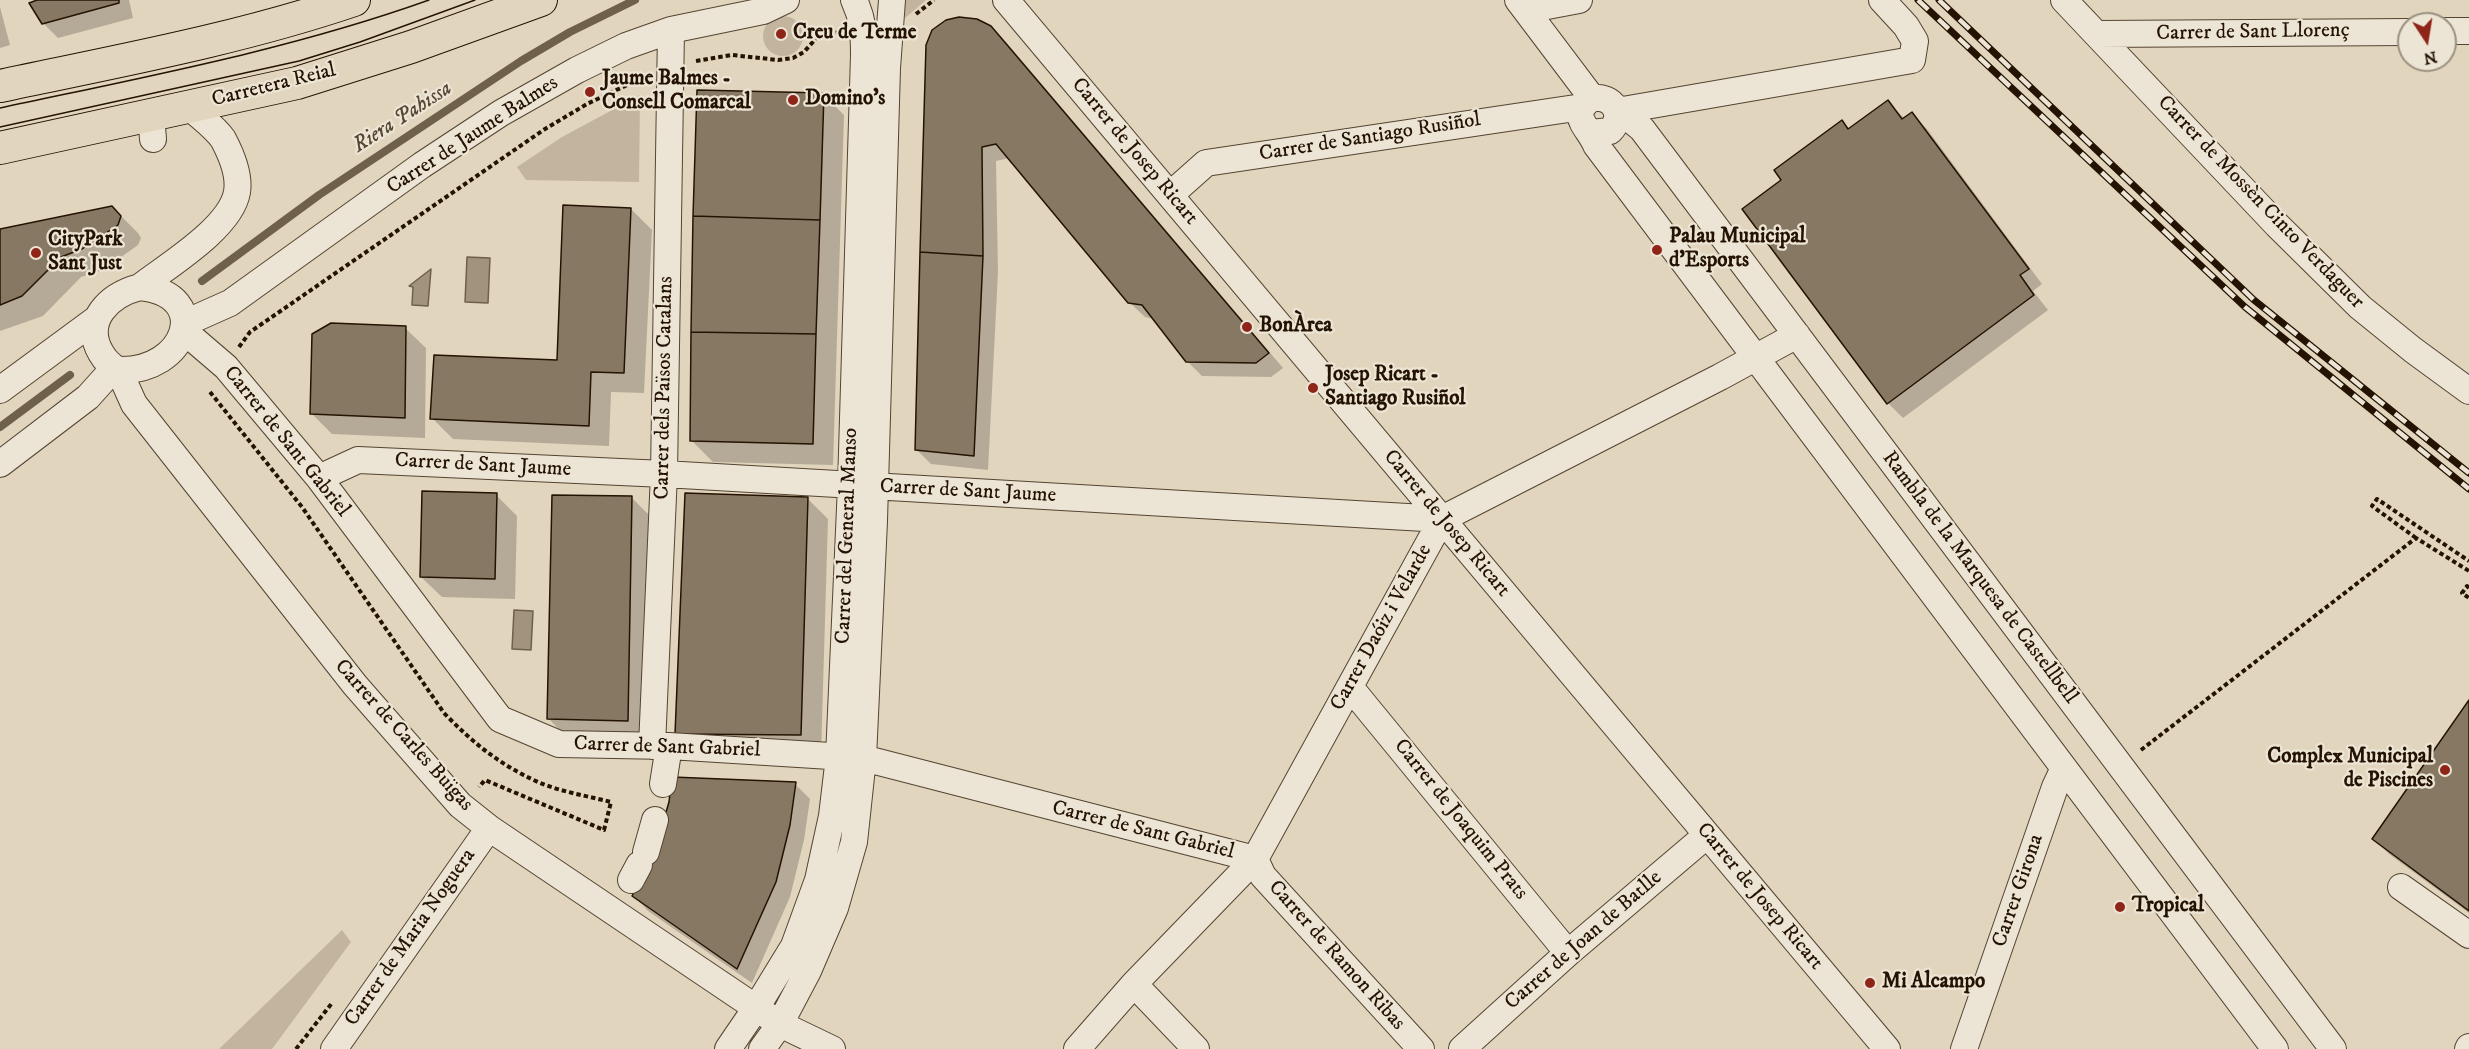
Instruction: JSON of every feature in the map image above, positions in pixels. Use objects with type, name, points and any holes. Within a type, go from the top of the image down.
[{"type":"main road","points":[[0,86],[220,38],[310,15],[354,0]]},
{"type":"main road","name":"Carretera Reial","points":[[0,148],[152,127],[190,107],[297,83],[351,67],[541,0]]},
{"type":"street","name":"Carrer de Jaume Balmes","points":[[184,327],[230,303],[422,165],[501,113],[577,70],[626,46],[671,30],[763,11],[786,0]]},
{"type":"street","name":"Carrer del General Manso","points":[[854,0],[862,17],[864,46],[863,486]]},
{"type":"street","name":"Carrer del General Manso","points":[[762,1049],[780,1024],[808,972],[835,908],[854,842],[851,758],[863,486],[892,0]]},
{"type":"street","name":"Carrer de Josep Ricart","points":[[1006,0],[1887,1049]]},
{"type":"street","points":[[1522,5],[1579,0]]},
{"type":"street","points":[[1591,133],[1610,131],[1617,115],[1912,60],[1915,41],[1906,26],[1882,0]]},
{"type":"street","name":"Carrer de Mossèn Cinto Verdaguer","points":[[2064,0],[2277,225],[2360,307],[2469,391]]},
{"type":"street","name":"Rambla de la Marquesa de Castellbell","points":[[1522,5],[1587,102]]},
{"type":"street","name":"Carrer dels Països Catalans","points":[[630,880],[659,800],[671,30]]},
{"type":"street","name":"Carrer de Sant Llorenç","points":[[2097,34],[2397,32]]},
{"type":"street","name":"Rambla de la Marquesa de Castellbell","points":[[1587,102],[1605,98],[1611,101],[1617,115],[1631,120],[1641,129],[2333,1049]]},
{"type":"street","name":"Carrer de Santiago Rusiñol","points":[[1170,195],[1206,163],[1587,102]]},
{"type":"street","name":"Rambla de la Marquesa de Castellbell","points":[[1587,102],[1580,120],[1586,130],[1591,133],[1596,144],[2275,1049]]},
{"type":"street","points":[[0,390],[95,320],[101,310],[118,295],[140,287],[204,237],[226,214],[237,192],[235,165],[221,137],[190,107]]},
{"type":"street","points":[[95,320],[94,334],[97,347],[104,358],[119,369],[143,368],[160,361],[170,352],[184,327],[174,301],[152,288],[140,287]]},
{"type":"street","name":"Carrer de Sant Gabriel","points":[[184,327],[226,367],[319,478],[500,719],[559,744],[660,746],[851,758],[1255,859]]},
{"type":"street","name":"Carrer Daóiz i Velarde","points":[[1077,1049],[1134,984],[1255,859],[1442,519],[1797,335]]},
{"type":"street","points":[[0,464],[88,397],[119,369]]},
{"type":"street","name":"Carrer de Carles Buïgas","points":[[119,369],[134,404],[355,685],[460,805],[489,828],[630,880],[756,1008],[780,1024],[832,1049]]},
{"type":"street","name":"Carrer de Sant Jaume","points":[[319,478],[358,460],[664,474],[1442,519]]},
{"type":"street","name":"Carrer de Joaquim Prats","points":[[1350,687],[1568,953]]},
{"type":"street","name":"Carrer del General Manso","points":[[728,1049],[794,946],[818,880],[832,816],[851,758]]},
{"type":"street","name":"Carrer Girona","points":[[1964,1049],[2051,798],[2064,768]]},
{"type":"street","name":"Carrer de Maria Noguera","points":[[334,1049],[489,828]]},
{"type":"street","name":"Carrer de Joan de Batlle","points":[[1462,1049],[1568,953],[1707,835]]},
{"type":"street","name":"Carrer de Ramon Ribas","points":[[1255,859],[1263,876],[1421,1049]]},
{"type":"street","points":[[2401,887],[2469,935]]},
{"type":"street","points":[[1134,984],[1196,1049]]},
{"type":"path","points":[[250,332],[545,129],[624,86],[670,66],[708,58],[732,55],[778,60],[793,58],[804,52],[819,35]]},
{"type":"path","points":[[2469,561],[2378,500],[2372,506],[2416,538],[2469,571]]},
{"type":"path","points":[[2140,751],[2416,538]]},
{"type":"path","points":[[2469,588],[2467,586],[2462,593],[2469,598]]},
{"type":"shaded area","points":[[905,0],[926,0],[905,18]]},
{"type":"shaded area","points":[[783,16],[791,17],[797,22],[802,28],[802,44],[797,50],[791,55],[783,56],[775,55],[769,50],[764,44],[763,36],[764,28],[769,22],[775,17]]},
{"type":"shaded area","points":[[640,95],[639,182],[526,180],[517,167],[562,137]]},
{"type":"shaded area","points":[[467,257],[490,258],[488,303],[465,302]]},
{"type":"shaded area","points":[[431,269],[428,306],[412,305],[413,287],[409,286]]},
{"type":"shaded area","points":[[514,610],[533,611],[531,650],[512,649]]},
{"type":"shaded area","points":[[342,930],[351,942],[272,1049],[219,1049]]},
{"type":"building","points":[[37,0],[119,0],[119,3],[42,24],[29,3]]},
{"type":"building","points":[[959,17],[977,19],[991,26],[1269,353],[1256,363],[1186,362],[1142,305],[1128,303],[996,144],[982,147],[983,256],[920,252],[926,45],[932,30],[946,20]]},
{"type":"building","points":[[697,90],[824,93],[820,220],[693,216]]},
{"type":"building","points":[[1888,100],[1902,119],[1912,112],[2029,269],[2020,275],[2034,295],[1887,404],[1742,209],[1781,180],[1774,170],[1842,120],[1848,129]]},
{"type":"building","points":[[563,205],[631,208],[624,373],[591,372],[589,426],[430,419],[434,355],[557,360]]},
{"type":"building","name":"CityPark Sant Just","points":[[112,206],[121,216],[118,225],[82,249],[61,257],[22,296],[0,305],[0,229]]},
{"type":"building","points":[[693,216],[820,220],[816,334],[691,332]]},
{"type":"building","points":[[920,252],[983,256],[974,456],[915,450]]},
{"type":"building","points":[[331,323],[406,326],[405,418],[310,414],[312,334]]},
{"type":"building","points":[[691,332],[816,334],[813,444],[690,441]]},
{"type":"building","points":[[422,491],[497,493],[495,579],[420,577]]},
{"type":"building","points":[[685,493],[808,497],[801,735],[675,734]]},
{"type":"building","points":[[552,495],[632,496],[628,721],[547,719]]},
{"type":"building","name":"Complex Municipal de Piscines","points":[[2469,700],[2469,911],[2372,839]]},
{"type":"building","points":[[672,777],[796,782],[790,825],[776,882],[737,969],[632,896],[661,829],[669,802]]},
{"type":"waterway","name":"Riera Pahissa","points":[[202,281],[319,195],[521,61],[570,32],[635,0]]},
{"type":"waterway","points":[[0,427],[70,375]]},
{"type":"tram line","points":[[0,108],[270,48],[323,34],[429,0]]},
{"type":"tram line","points":[[0,127],[299,61],[360,42],[475,0]]},
{"type":"railway","points":[[1918,0],[2245,307],[2469,489]]},
{"type":"railway","points":[[1939,0],[2254,300],[2469,473]]},
{"type":"place","name":"Creu de Terme","points":[[781,34]]},
{"type":"place","name":"Jaume Balmes - Consell Comarcal","points":[[590,92]]},
{"type":"place","name":"Domino's","points":[[793,100]]},
{"type":"place","name":"Palau Municipal d'Esports","points":[[1657,250]]},
{"type":"place","name":"CityPark Sant Just","points":[[36,253]]},
{"type":"place","name":"BonÀrea","points":[[1247,327]]},
{"type":"place","name":"Josep Ricart - Santiago Rusiñol","points":[[1313,388]]},
{"type":"place","name":"Complex Municipal de Piscines","points":[[2445,770]]},
{"type":"place","name":"Tropical","points":[[2120,907]]},
{"type":"place","name":"Mi Alcampo","points":[[1870,983]]}]
